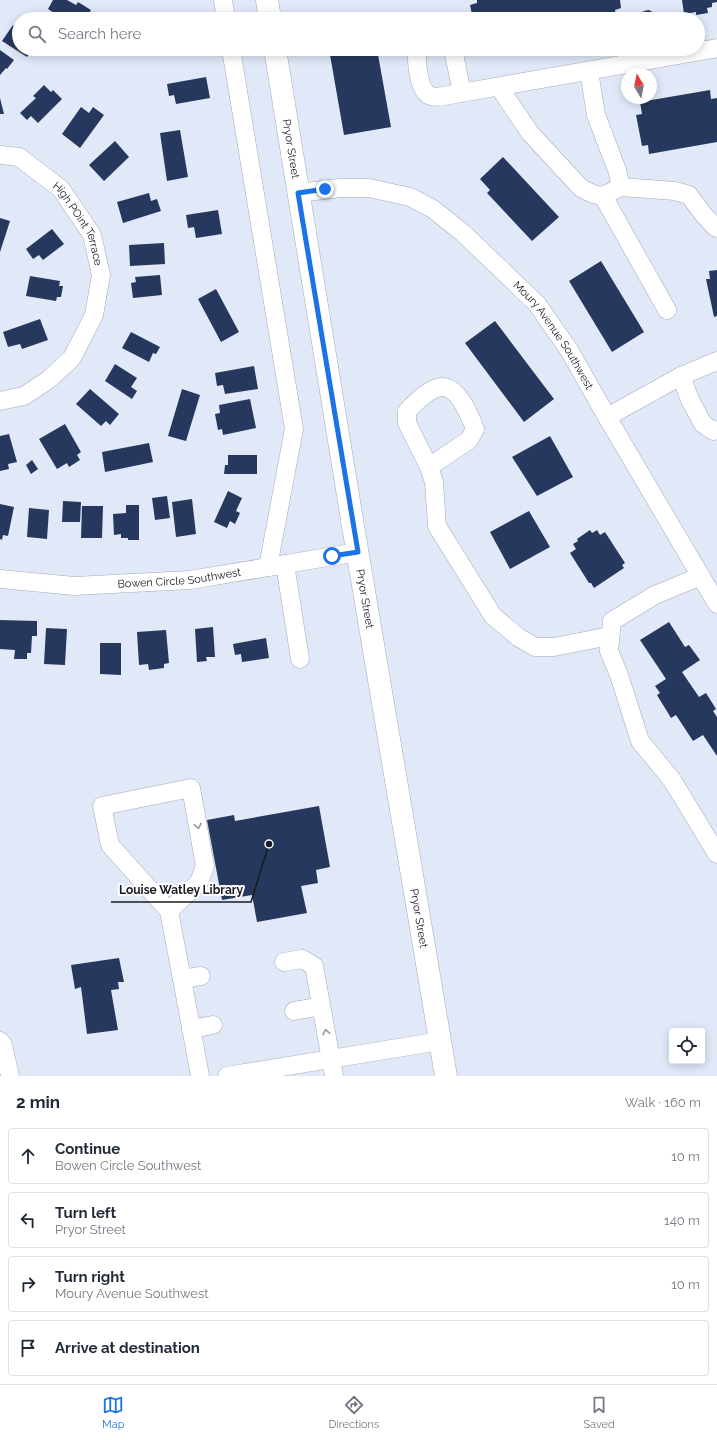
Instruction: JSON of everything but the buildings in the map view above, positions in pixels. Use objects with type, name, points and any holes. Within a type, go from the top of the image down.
[{"type":"main road","points":[[267,0],[269,12]]},
{"type":"main road","name":"Pryor Street","points":[[276,56],[446,1076]]},
{"type":"street","points":[[223,0],[225,12]]},
{"type":"street","points":[[705,50],[717,48]]},
{"type":"street","points":[[232,56],[294,429],[276,566],[300,659]]},
{"type":"street","points":[[416,56],[421,84],[425,93],[433,97],[499,87],[672,56]]},
{"type":"street","points":[[454,56],[462,93]]},
{"type":"street","points":[[589,71],[596,114],[617,170],[621,188]]},
{"type":"street","points":[[499,87],[530,133],[581,188],[593,194],[602,196],[621,188],[675,191],[689,195],[703,214],[717,228]]},
{"type":"street","name":"High POint Terrace","points":[[0,155],[19,157],[61,189],[92,235],[101,275],[94,315],[72,358],[48,380],[24,396],[0,401]]},
{"type":"street","name":"Moury Avenue Southwest","points":[[298,193],[333,188],[369,188],[410,197],[434,209],[463,233],[537,304],[569,350],[717,604]]},
{"type":"street","points":[[602,196],[667,310]]},
{"type":"street","points":[[607,417],[681,376],[717,361]]},
{"type":"street","points":[[681,376],[690,400],[703,424],[713,431],[717,430]]},
{"type":"street","points":[[429,467],[434,482],[437,526],[493,616],[518,637],[536,647],[554,647],[610,636]]},
{"type":"street","name":"Bowen Circle Southwest","points":[[0,579],[74,586],[190,580],[358,552]]},
{"type":"street","points":[[701,576],[655,595],[612,621],[609,651],[619,675],[640,741],[672,780],[717,854]]},
{"type":"street","points":[[169,911],[199,882],[205,866],[191,788],[102,806],[110,845],[169,911],[200,1076]]},
{"type":"street","points":[[284,962],[302,959],[314,966],[333,1067]]},
{"type":"street","points":[[182,979],[201,976]]},
{"type":"street","points":[[294,1011],[321,1006]]},
{"type":"street","points":[[192,1029],[213,1025]]},
{"type":"street","points":[[0,1041],[3,1046],[10,1076]]},
{"type":"street","points":[[227,1076],[333,1067],[440,1041]]},
{"type":"place","name":"Louise Watley Library","points":[[269,844]]},
{"type":"route","points":[[325,189],[298,193],[358,552],[332,556]]}]
